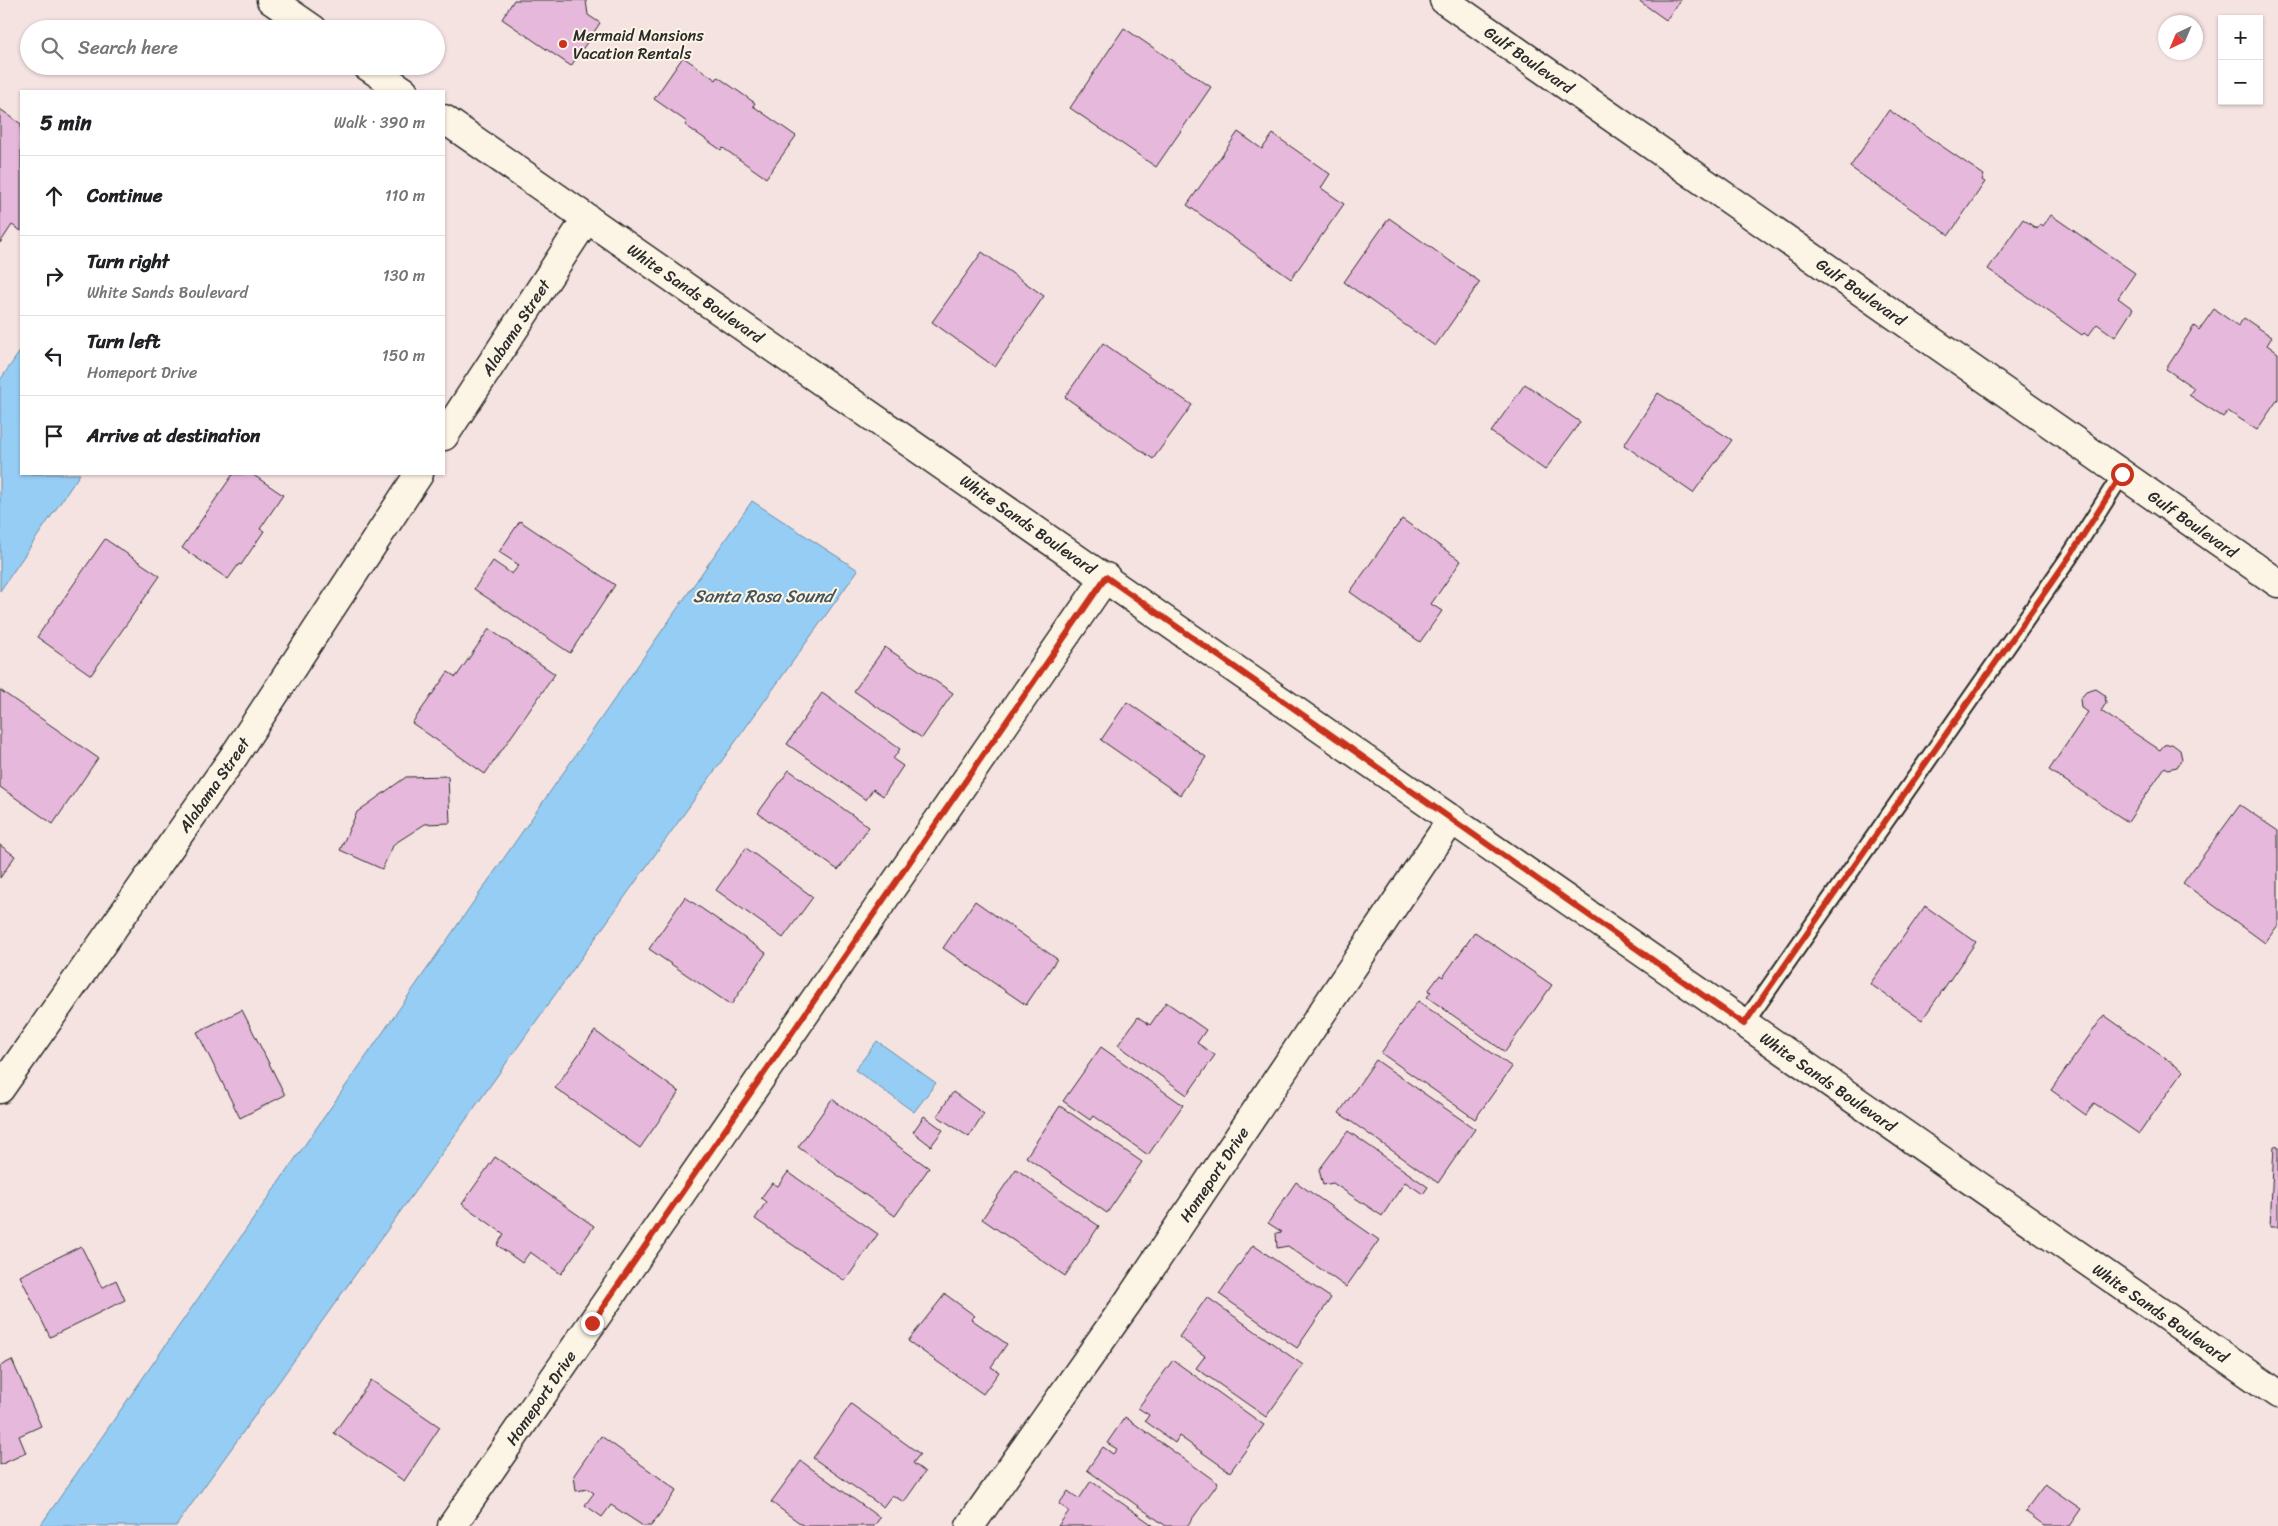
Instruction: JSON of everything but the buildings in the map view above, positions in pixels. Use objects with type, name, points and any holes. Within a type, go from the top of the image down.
[{"type":"street","points":[[271,0],[300,20]]},
{"type":"street","name":"Gulf Boulevard","points":[[1444,0],[2278,583]]},
{"type":"street","points":[[380,75],[403,90]]},
{"type":"street","name":"White Sands Boulevard","points":[[445,120],[1106,577],[1744,1024],[2278,1394]]},
{"type":"street","name":"Alabama Street","points":[[445,434],[587,218]]},
{"type":"street","name":"Alabama Street","points":[[0,1089],[234,756],[418,475]]},
{"type":"street","name":"Homeport Drive","points":[[452,1526],[1106,577]]},
{"type":"street","name":"Homeport Drive","points":[[970,1526],[1128,1302],[1452,819]]},
{"type":"lane","points":[[1744,1024],[2070,556],[2122,474]]},
{"type":"water","points":[[20,351],[20,475],[79,475],[0,591],[0,380]]},
{"type":"water","name":"Santa Rosa Sound","points":[[752,501],[858,570],[176,1526],[40,1526]]},
{"type":"water","points":[[877,1041],[936,1083],[914,1112],[855,1070]]},
{"type":"place","name":"Mermaid Mansions Vacation Rentals","points":[[563,44]]},
{"type":"route","points":[[592,1323],[1106,577],[1744,1024],[2070,556],[2122,474]]}]
